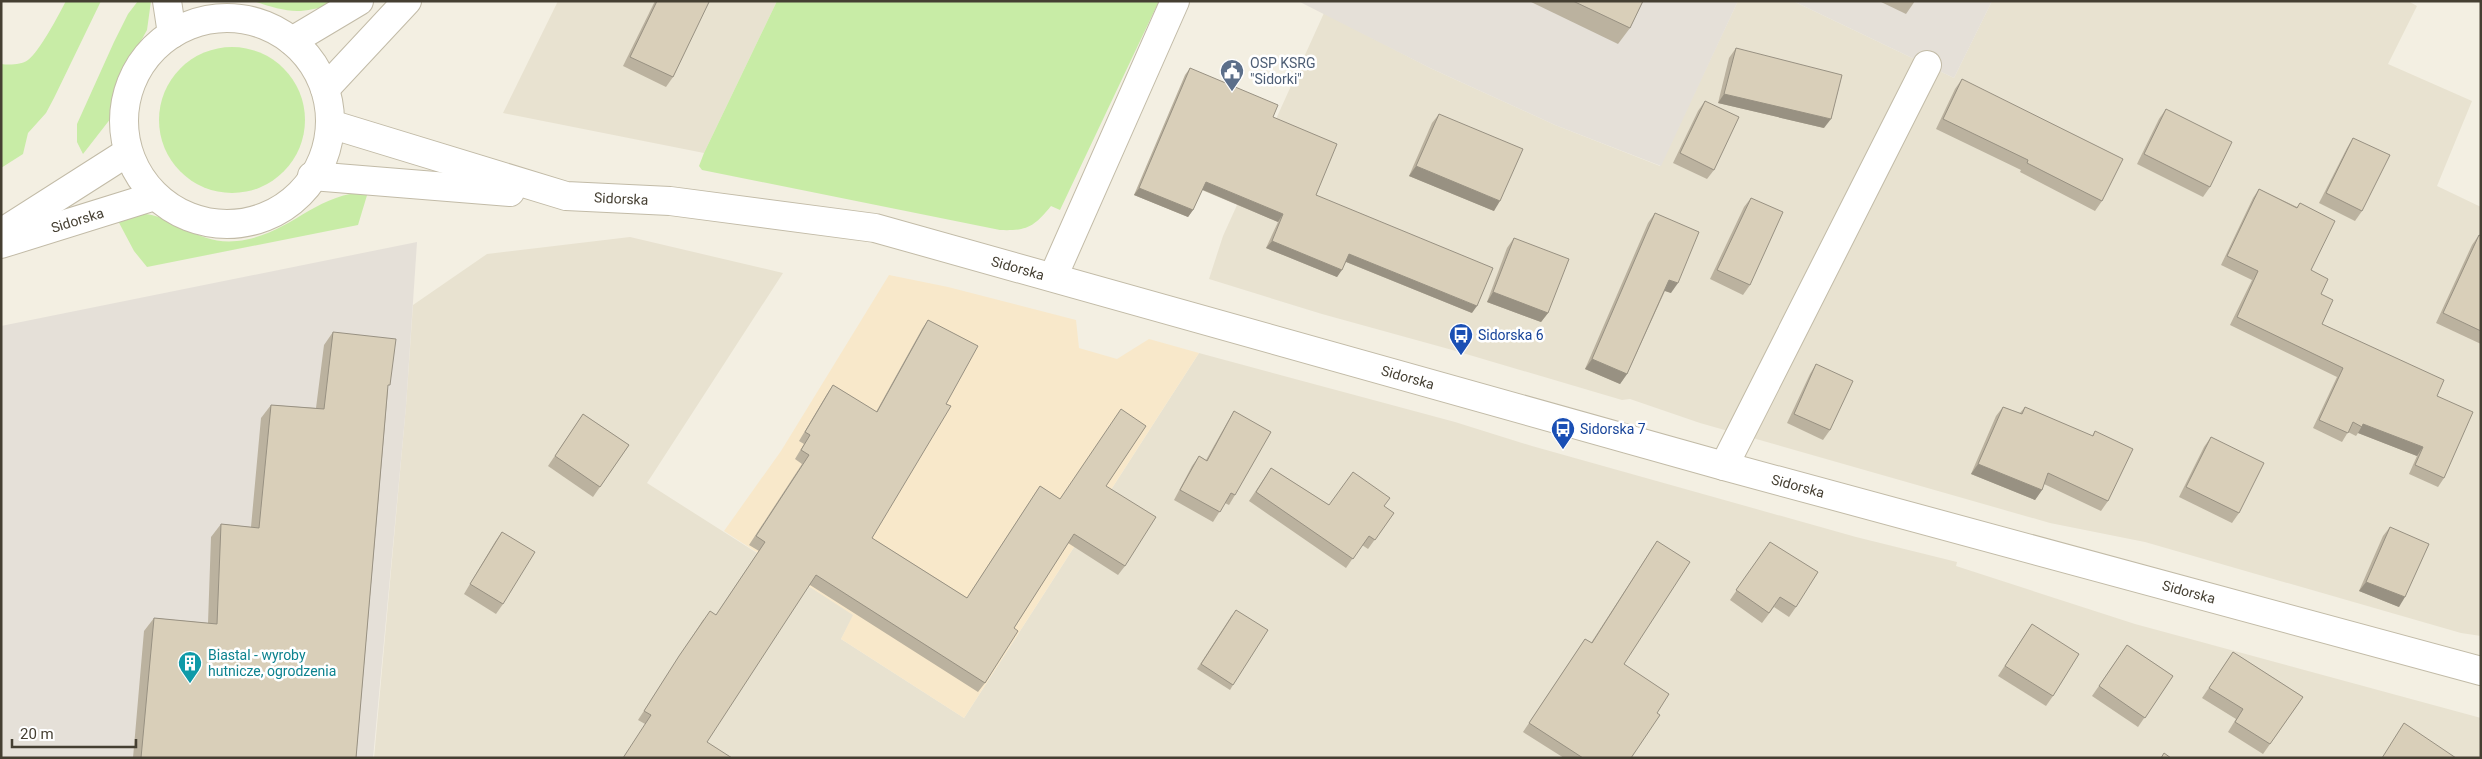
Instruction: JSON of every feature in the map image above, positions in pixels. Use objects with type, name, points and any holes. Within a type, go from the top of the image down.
[{"type":"street","points":[[167,1],[172,34]]},
{"type":"street","points":[[292,41],[359,1]]},
{"type":"street","points":[[325,89],[406,1]]},
{"type":"street","points":[[1053,277],[1175,1]]},
{"type":"street","points":[[219,10],[271,28],[292,41],[312,63],[325,89],[330,124],[322,162],[300,195],[279,210],[254,221],[228,225],[201,222],[177,212],[155,196],[138,176],[128,152],[123,119],[130,85],[147,56],[172,34],[197,23],[219,10]]},
{"type":"street","points":[[1724,466],[1927,65]]},
{"type":"street","name":"Sidorska","points":[[330,124],[566,196],[670,201],[874,228],[1724,466],[2481,671]]},
{"type":"street","points":[[1,233],[128,152]]},
{"type":"street","points":[[312,176],[566,196]]},
{"type":"street","name":"Sidorska","points":[[1,244],[155,196]]},
{"type":"shaded area","points":[[558,1],[777,1],[704,153],[503,113]]},
{"type":"shaded area","points":[[1298,1],[1738,1],[1661,166],[1555,125],[1430,68]]},
{"type":"shaded area","points":[[1738,1],[1793,1],[1954,78],[1992,1],[2408,1],[2417,6],[2388,64],[2472,101],[2437,186],[2481,207],[2481,636],[2461,633],[2145,542],[2050,523],[1700,423],[1630,399],[1622,400],[1322,314],[1209,279],[1223,236],[1324,13],[1430,68],[1555,125],[1660,166]]},
{"type":"shaded area","points":[[1793,1],[1992,1],[1954,78]]},
{"type":"shaded area","points":[[630,237],[783,273],[647,483],[854,615],[841,639],[964,718],[1199,353],[1455,422],[1532,446],[1856,537],[1957,562],[1956,566],[2135,624],[2481,718],[2481,758],[374,758],[406,406],[413,305],[487,254]]},
{"type":"shaded area","points":[[417,242],[406,406],[373,758],[1,758],[1,326]]},
{"type":"shaded area","points":[[889,275],[948,287],[1076,320],[1079,348],[1117,359],[1149,339],[1199,353],[964,718],[841,639],[853,615],[724,531],[781,451]]},
{"type":"green space","points":[[66,1],[101,1],[46,113],[28,133],[23,154],[1,168],[1,64],[22,63],[28,60],[49,33]]},
{"type":"green space","points":[[138,1],[151,1],[147,30],[123,73],[111,118],[83,154],[77,142],[77,124],[114,42],[128,14]]},
{"type":"green space","points":[[253,1],[329,1],[330,4],[309,10],[291,11]]},
{"type":"green space","points":[[777,1],[1159,1],[1060,210],[1051,206],[1040,219],[1029,226],[1017,230],[1000,230],[702,170],[699,166],[704,153]]},
{"type":"green space","points":[[232,47],[260,52],[284,68],[300,92],[305,120],[300,148],[284,172],[260,188],[232,193],[204,188],[180,172],[164,148],[159,120],[164,92],[180,68],[204,52]]},
{"type":"green space","points":[[368,192],[358,225],[147,267],[134,251],[116,217],[146,214],[169,221],[200,236],[223,241],[237,241],[273,231],[332,199],[349,194]]},
{"type":"building","points":[[657,1],[709,2],[673,77],[630,57]]},
{"type":"building","points":[[1573,1],[1643,1],[1630,28]]},
{"type":"building","points":[[1736,48],[1842,75],[1831,119],[1724,94]]},
{"type":"building","points":[[1190,68],[1278,105],[1273,117],[1337,144],[1316,195],[1493,268],[1477,306],[1349,254],[1342,270],[1272,241],[1283,214],[1206,182],[1193,210],[1139,188]]},
{"type":"building","points":[[1962,79],[2123,159],[2102,201],[2027,163],[2028,160],[1943,119]]},
{"type":"building","points":[[1705,101],[1739,117],[1714,170],[1680,153]]},
{"type":"building","points":[[2166,109],[2232,142],[2210,187],[2144,154]]},
{"type":"building","points":[[1439,114],[1523,149],[1500,201],[1416,166]]},
{"type":"building","points":[[2353,138],[2390,155],[2362,211],[2326,193]]},
{"type":"building","points":[[2259,189],[2297,208],[2300,203],[2335,221],[2311,270],[2328,279],[2321,294],[2333,300],[2322,324],[2444,380],[2437,396],[2473,412],[2444,478],[2415,465],[2423,447],[2363,424],[2362,427],[2353,422],[2348,433],[2319,420],[2343,368],[2237,317],[2258,271],[2227,256]]},
{"type":"building","points":[[1751,198],[1783,212],[1750,285],[1717,270]]},
{"type":"building","points":[[1655,213],[1699,232],[1678,283],[1669,280],[1627,374],[1592,359]]},
{"type":"building","points":[[2479,235],[2481,236],[2481,331],[2443,313]]},
{"type":"building","points":[[1514,238],[1569,259],[1548,313],[1493,292]]},
{"type":"building","points":[[928,320],[978,346],[946,404],[951,406],[872,538],[967,598],[1040,486],[1060,499],[1121,409],[1146,426],[1106,486],[1156,517],[1125,566],[1074,534],[1014,628],[1018,631],[985,683],[816,575],[707,742],[732,758],[623,758],[651,715],[644,711],[679,656],[710,611],[716,615],[765,542],[756,536],[809,455],[801,450],[810,435],[805,432],[833,385],[877,412]]},
{"type":"building","points":[[333,332],[396,339],[390,385],[388,385],[356,758],[141,758],[154,618],[217,624],[221,524],[259,528],[271,405],[324,409]]},
{"type":"building","points":[[1816,364],[1853,381],[1830,430],[1794,414]]},
{"type":"building","points":[[2003,407],[2022,414],[2025,407],[2093,436],[2095,431],[2133,449],[2108,501],[2048,473],[2042,490],[1978,464]]},
{"type":"building","points":[[1234,411],[1271,432],[1235,495],[1231,493],[1220,512],[1180,490],[1199,456],[1207,461]]},
{"type":"building","points":[[583,414],[629,445],[600,487],[555,456]]},
{"type":"building","points":[[2211,437],[2264,463],[2239,513],[2186,487]]},
{"type":"building","points":[[1271,468],[1329,505],[1353,472],[1390,498],[1384,506],[1394,513],[1375,540],[1369,536],[1353,559],[1256,492]]},
{"type":"building","points":[[2390,527],[2429,544],[2405,597],[2366,582]]},
{"type":"building","points":[[502,532],[535,552],[503,604],[470,584]]},
{"type":"building","points":[[1657,541],[1690,562],[1624,664],[1669,694],[1657,713],[1660,715],[1631,758],[1583,758],[1529,723],[1585,639],[1592,643]]},
{"type":"building","points":[[1770,542],[1818,572],[1796,607],[1780,597],[1769,613],[1736,590]]},
{"type":"building","points":[[1236,610],[1268,630],[1233,685],[1201,664]]},
{"type":"building","points":[[2032,624],[2079,654],[2053,696],[2005,666]]},
{"type":"building","points":[[2127,645],[2173,676],[2145,718],[2099,686]]},
{"type":"building","points":[[2233,652],[2303,697],[2270,744],[2235,722],[2243,709],[2209,688]]},
{"type":"building","points":[[2404,723],[2456,758],[2382,758]]},
{"type":"building","points":[[2164,753],[2171,758],[2161,758]]},
{"type":"place","name":"OSP KSRG \"Sidorki\"","points":[[1232,92]]},
{"type":"place","name":"Sidorska 6","points":[[1461,356]]},
{"type":"place","name":"Sidorska 7","points":[[1563,450]]},
{"type":"place","name":"Biastal - wyroby hutnicze, ogrodzenia","points":[[190,684]]}]
